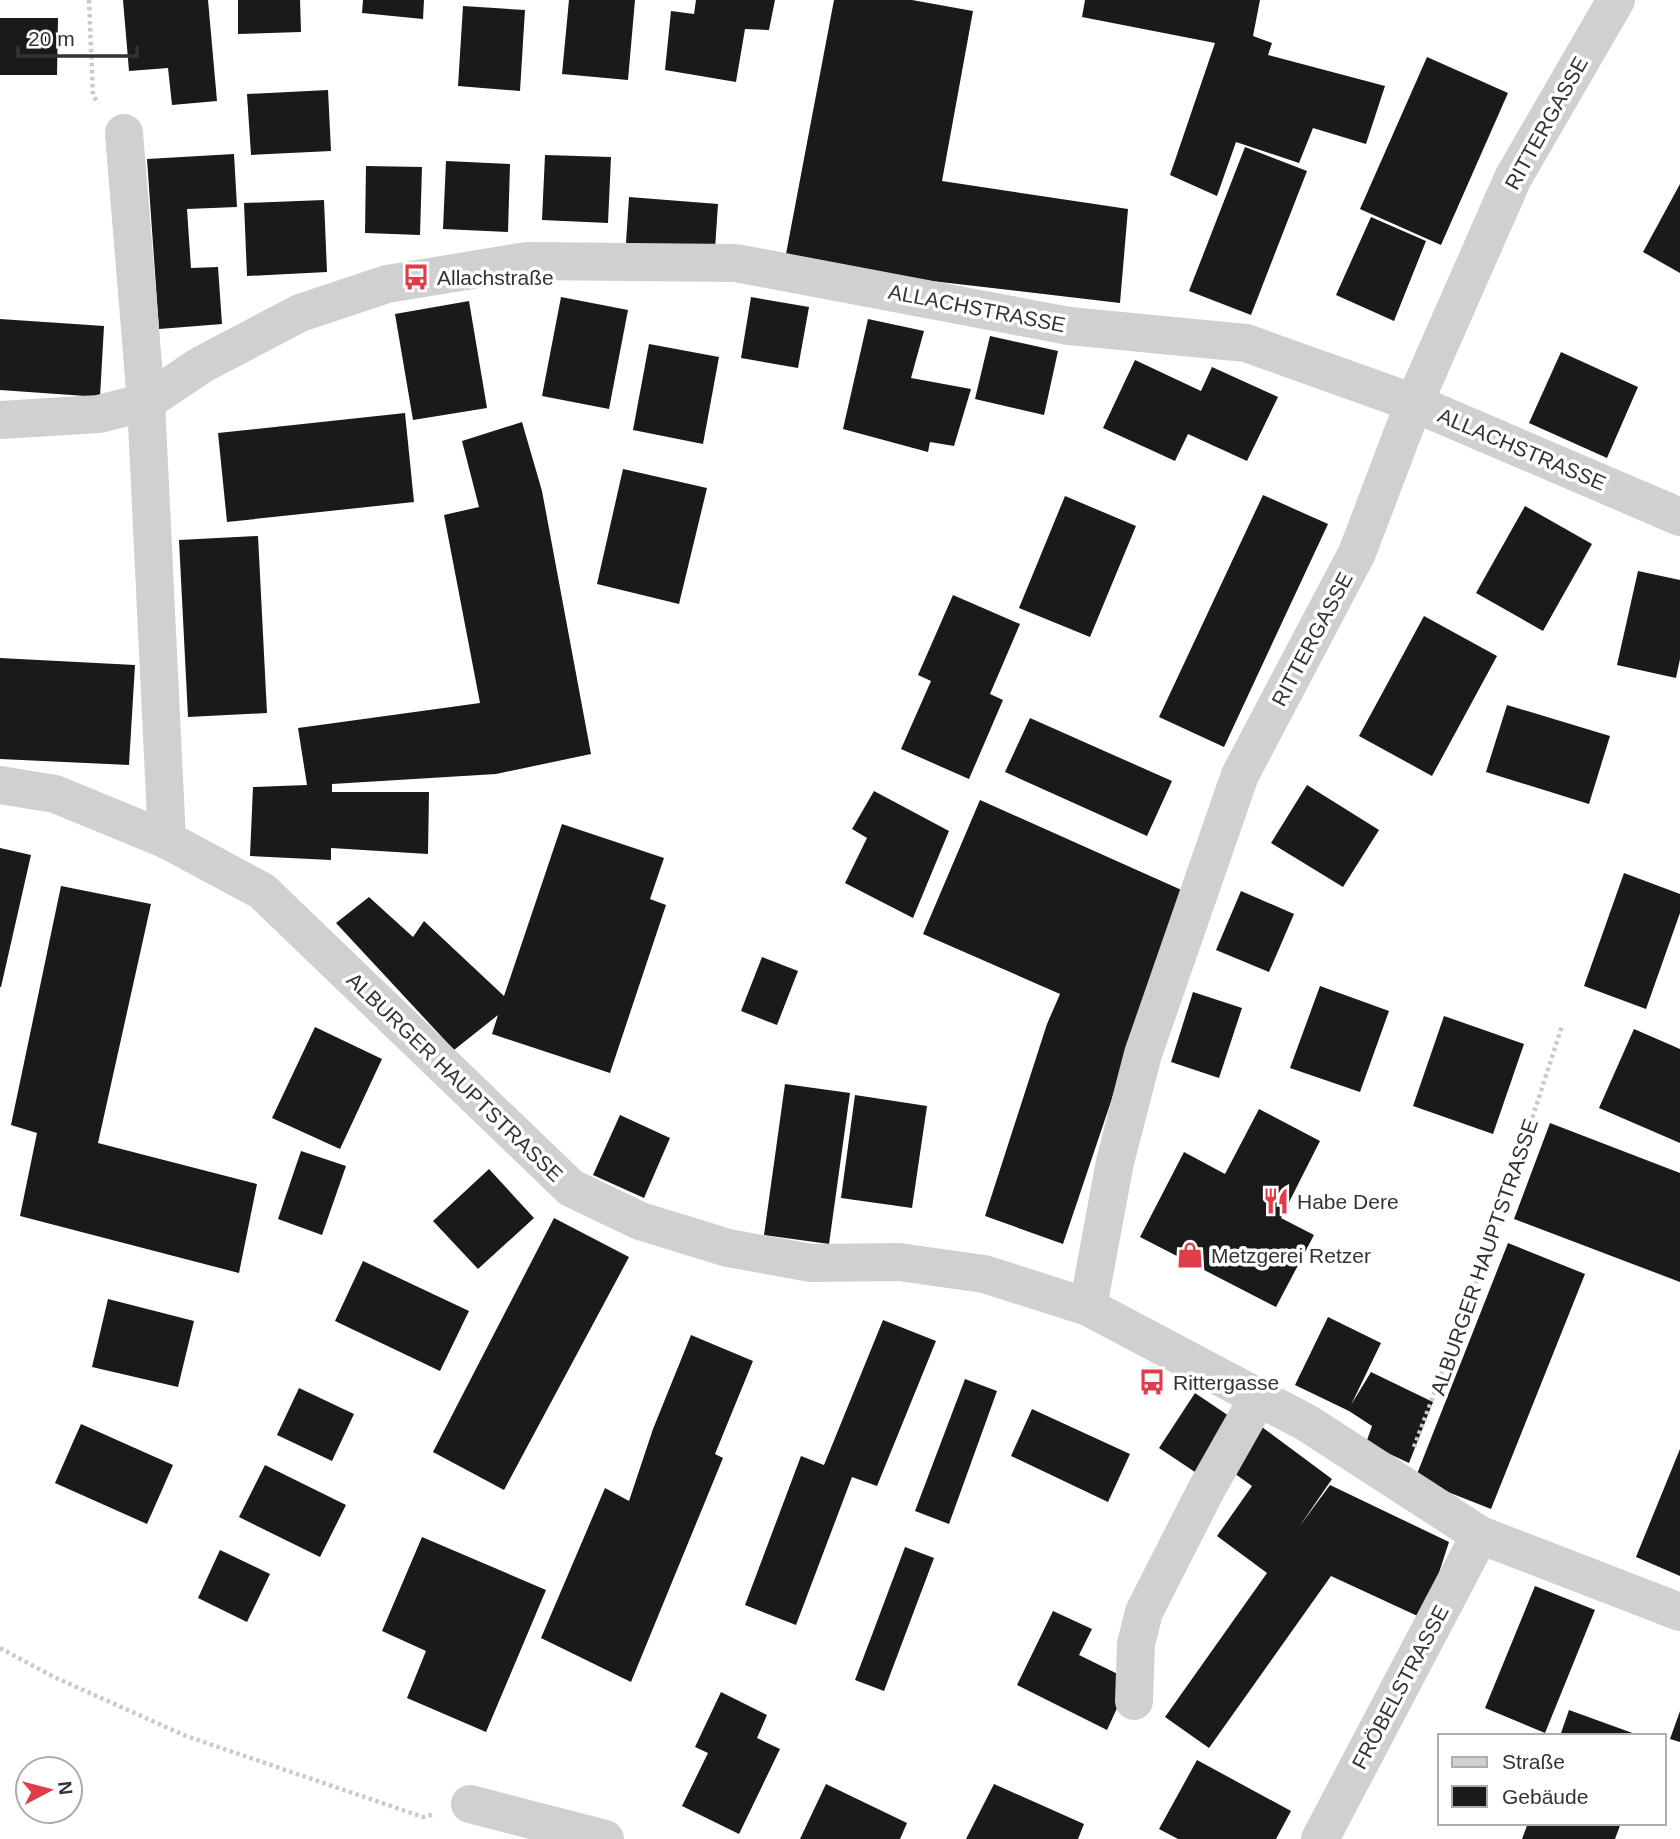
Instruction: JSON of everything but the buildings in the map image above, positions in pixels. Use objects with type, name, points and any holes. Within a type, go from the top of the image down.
[{"type":"street","name":"RITTERGASSE","points":[[1088,1307],[1115,1162],[1143,1054],[1240,775],[1357,552],[1414,403],[1513,178],[1616,0]]},
{"type":"street","points":[[124,133],[146,402],[167,839]]},
{"type":"street","name":"ALLACHSTRASSE","points":[[0,420],[99,414],[146,402],[201,365],[300,313],[387,284],[527,261],[736,263],[1069,327],[1246,343],[1414,403],[1680,517]]},
{"type":"street","name":"ALBURGER HAUPTSTRASSE","points":[[0,785],[55,794],[167,839],[262,891],[571,1188],[640,1221],[728,1248],[811,1263],[899,1262],[984,1273],[1088,1307],[1307,1423],[1398,1485],[1480,1535],[1680,1612]]},
{"type":"street","points":[[1134,1701],[1136,1644],[1144,1612],[1206,1490],[1258,1398]]},
{"type":"street","name":"FRÖBELSTRASSE","points":[[1320,1839],[1480,1535]]},
{"type":"street","points":[[471,1804],[605,1839]]},
{"type":"path","points":[[89,0],[93,96],[124,133]]},
{"type":"path","name":"ALBURGER HAUPTSTRASSE","points":[[1398,1485],[1433,1402],[1497,1227],[1562,1026]]},
{"type":"path","points":[[0,1648],[54,1677],[186,1736],[423,1817],[471,1804]]},
{"type":"place","name":"Allachstraße","points":[[416,277]]},
{"type":"place","name":"Habe Dere","points":[[1276,1201]]},
{"type":"place","name":"Metzgerei Retzer","points":[[1190,1255]]},
{"type":"place","name":"Rittergasse","points":[[1152,1382]]}]
